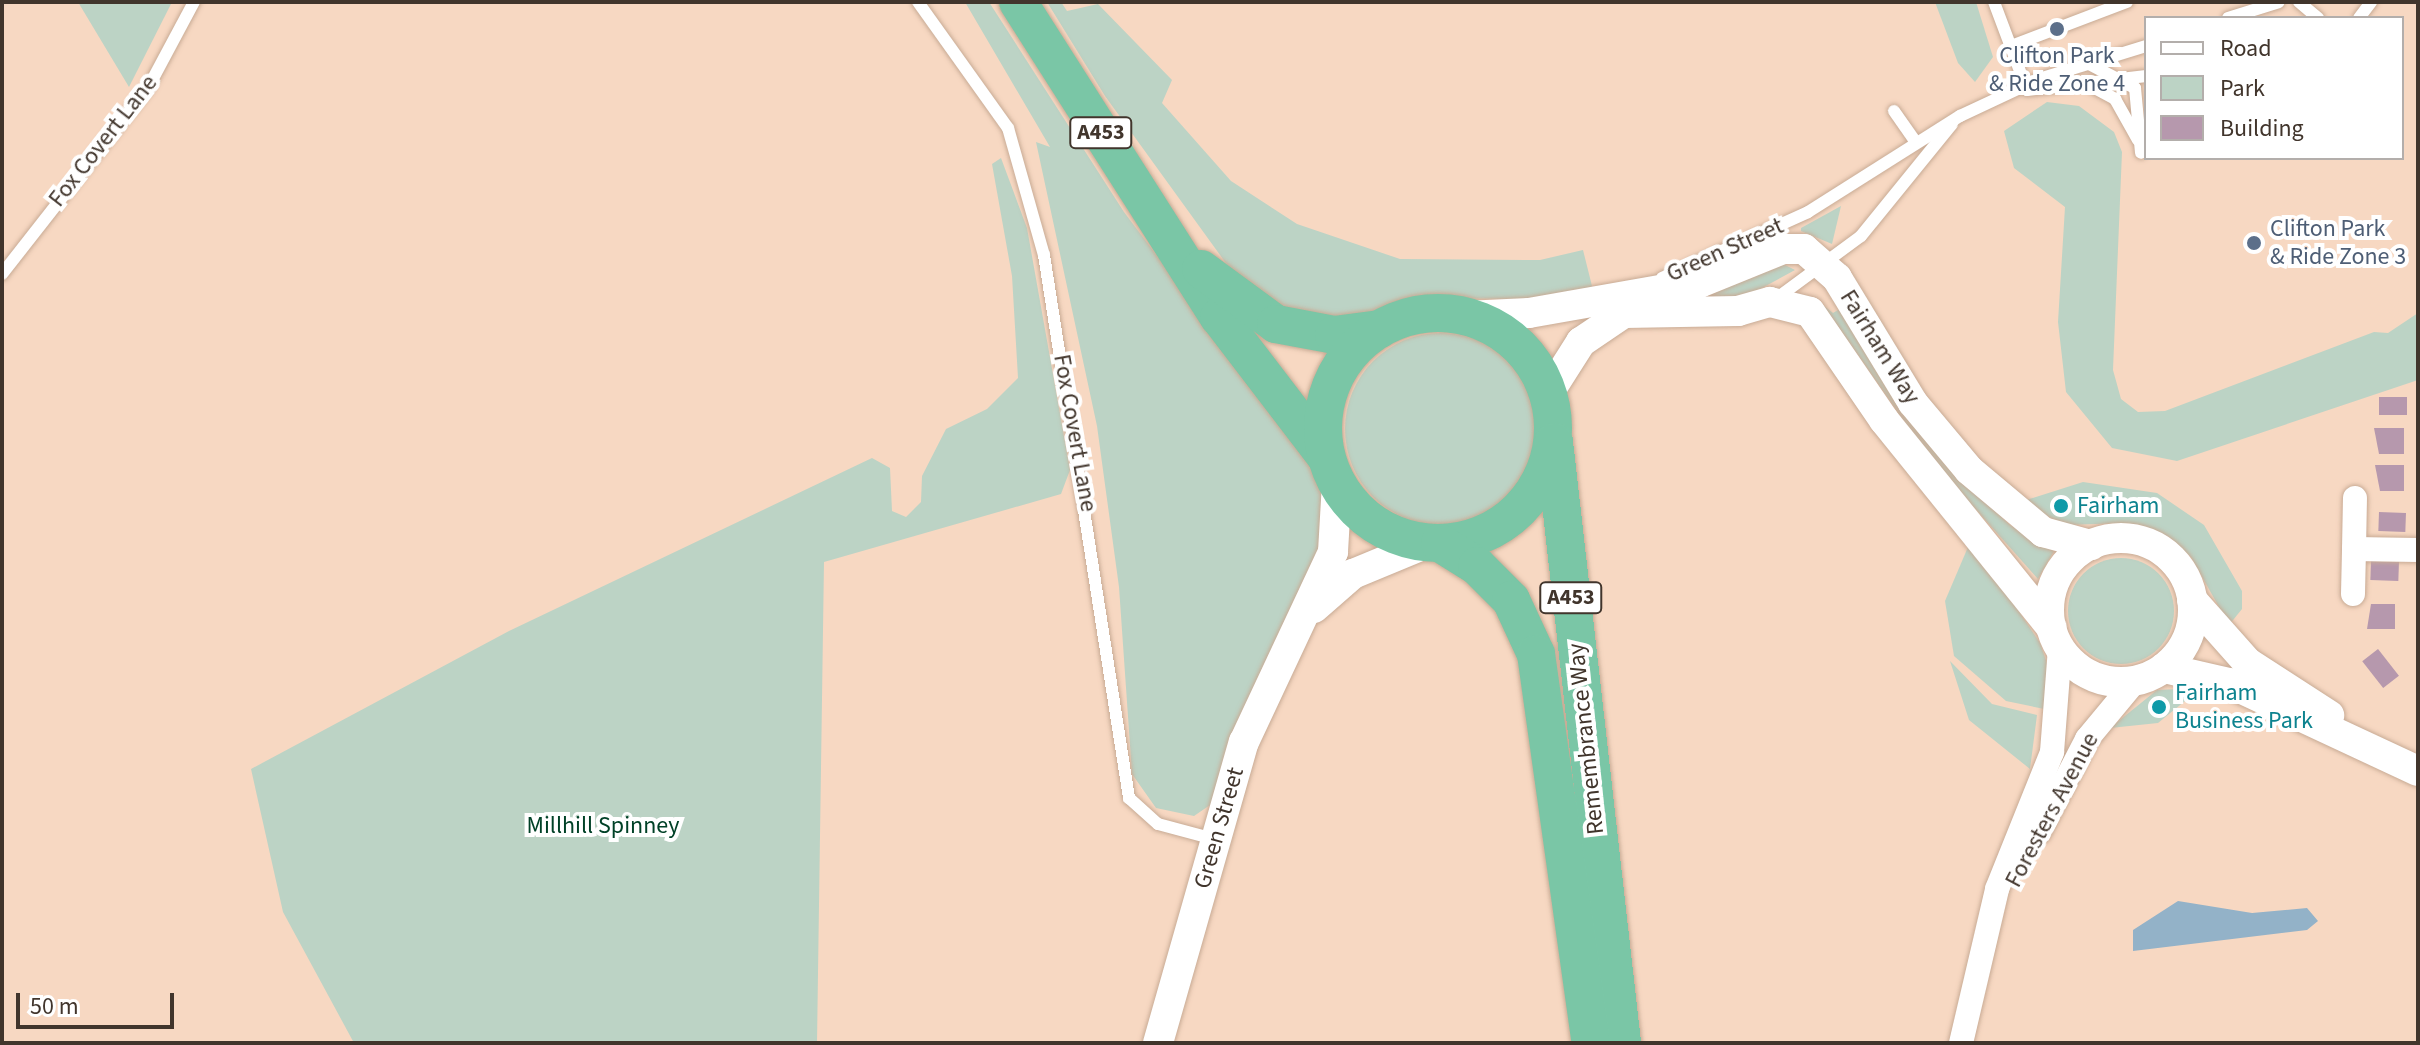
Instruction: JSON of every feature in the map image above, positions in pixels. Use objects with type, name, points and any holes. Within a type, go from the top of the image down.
[{"type":"highway","name":"A453","points":[[1018,2],[1190,260],[1219,317],[1316,437],[1333,473]]},
{"type":"highway","name":"A453","points":[[1190,260],[1276,324],[1334,335],[1380,329]]},
{"type":"highway","points":[[1421,314],[1465,316],[1517,344],[1548,394],[1553,435],[1529,499],[1504,523],[1434,543],[1375,524],[1333,473],[1326,402],[1355,348],[1380,329],[1421,314]]},
{"type":"highway","name":"Remembrance Way","points":[[1553,435],[1622,1043]]},
{"type":"highway","name":"Remembrance Way","points":[[1434,543],[1477,566],[1511,600],[1536,654],[1591,1043]]},
{"type":"street","name":"Fairham Way","points":[[1637,289],[1699,283],[1789,248],[1826,266],[1913,403],[1969,470],[2043,532],[2091,545]]},
{"type":"street","name":"Green Street","points":[[1465,316],[1529,313],[1637,289]]},
{"type":"street","name":"Green Street","points":[[1548,394],[1570,354],[1609,319],[1643,310],[1738,311],[1770,302]]},
{"type":"street","name":"Fairham Way","points":[[1770,302],[1819,319],[1884,420],[2056,638]]},
{"type":"street","name":"Green Street","points":[[1158,1043],[1214,839],[1254,719],[1333,552],[1333,473]]},
{"type":"street","points":[[2353,594],[2355,498]]},
{"type":"street","points":[[2130,539],[2156,547],[2184,575],[2192,600],[2190,631],[2164,668],[2136,680],[2101,679],[2056,638],[2054,586],[2091,545],[2130,539]]},
{"type":"street","name":"Green Street","points":[[1301,621],[1353,574],[1434,543]]},
{"type":"street","points":[[2354,549],[2418,550]]},
{"type":"street","points":[[2192,600],[2247,662],[2379,752],[2418,771]]},
{"type":"street","name":"Foresters Avenue","points":[[1961,1043],[1975,962],[2052,752],[2056,638]]},
{"type":"street","points":[[2164,668],[2229,683],[2349,744],[2379,752]]},
{"type":"street","name":"Foresters Avenue","points":[[1997,902],[2008,894],[2087,739],[2136,680]]},
{"type":"lane","name":"Fox Covert Lane","points":[[2,274],[148,88],[194,2]]},
{"type":"lane","name":"Fox Covert Lane","points":[[918,2],[1008,128],[1044,255],[1129,798],[1158,824],[1214,839]]},
{"type":"lane","points":[[1994,2],[2027,90]]},
{"type":"lane","points":[[2011,46],[2127,2]]},
{"type":"lane","points":[[2234,16],[2279,2]]},
{"type":"lane","points":[[2298,2],[2316,16]]},
{"type":"lane","points":[[2027,90],[2086,64],[2144,47]]},
{"type":"lane","points":[[2086,64],[2123,78],[2142,109],[2141,151],[2115,99],[2086,84]]},
{"type":"lane","points":[[2027,90],[2144,76]]},
{"type":"lane","name":"Green Street","points":[[1637,289],[1808,212],[1915,141],[1960,116],[2027,90]]},
{"type":"lane","points":[[1894,111],[1915,141]]},
{"type":"lane","name":"Green Street","points":[[1770,302],[1826,266],[1883,212],[1960,116]]},
{"type":"green space","points":[[78,2],[172,2],[129,87]]},
{"type":"green space","points":[[965,2],[989,2],[1124,212],[1304,452],[1321,490],[1325,546],[1213,803],[1194,816],[1156,808],[1132,774],[1119,587],[1097,426],[1036,142],[1050,147]]},
{"type":"green space","points":[[1047,2],[1061,2],[1067,11],[1098,4],[1172,80],[1162,103],[1231,181],[1297,224],[1400,259],[1540,260],[1583,250],[1593,290],[1537,299],[1422,298],[1366,316],[1307,320],[1241,284],[1105,96]]},
{"type":"green space","points":[[1935,2],[1976,2],[1993,57],[1975,82],[1958,63]]},
{"type":"green space","points":[[2047,102],[2079,106],[2114,132],[2122,152],[2113,370],[2121,399],[2138,412],[2165,411],[2374,332],[2388,333],[2418,313],[2418,380],[2177,461],[2112,448],[2066,392],[2058,322],[2065,207],[2014,168],[2004,131]]},
{"type":"green space","name":"Millhill Spinney","points":[[1001,158],[1027,228],[1070,470],[1061,494],[824,562],[817,1043],[354,1043],[283,912],[251,769],[509,631],[872,458],[890,468],[892,511],[906,517],[921,502],[922,476],[946,429],[987,409],[1018,378],[1012,276],[992,164]]},
{"type":"green space","points":[[1841,206],[1832,244],[1801,231],[1801,228]]},
{"type":"green space","points":[[1783,264],[1795,270],[1749,295],[1716,301],[1697,295]]},
{"type":"green space","points":[[1823,305],[1833,313],[1843,307],[1966,484],[2010,525],[2054,551],[2038,579],[1930,458]]},
{"type":"green space","points":[[1441,333],[1478,340],[1509,361],[1530,392],[1537,429],[1530,466],[1509,497],[1478,518],[1441,525],[1404,518],[1373,497],[1352,466],[1345,429],[1352,392],[1373,361],[1404,340]]},
{"type":"green space","points":[[2083,482],[2157,493],[2204,525],[2242,591],[2242,609],[2229,625],[2191,557],[2169,537],[2127,523],[2065,525],[2020,502]]},
{"type":"green space","points":[[1971,540],[2040,643],[2050,672],[2049,710],[2006,701],[1954,656],[1945,601]]},
{"type":"green space","points":[[2121,558],[2141,562],[2159,573],[2170,591],[2174,611],[2170,631],[2159,649],[2141,660],[2121,664],[2101,660],[2083,649],[2072,631],[2068,611],[2072,591],[2083,573],[2101,562]]},
{"type":"green space","points":[[1950,661],[1992,704],[2037,715],[2030,769],[1969,720]]},
{"type":"green space","points":[[2201,688],[2158,723],[2110,728],[2157,690]]},
{"type":"water","points":[[2178,901],[2252,913],[2307,908],[2318,921],[2307,930],[2133,951],[2133,930]]},
{"type":"building","points":[[2379,397],[2407,397],[2407,415],[2379,415]]},
{"type":"building","points":[[2374,428],[2404,428],[2404,454],[2379,454]]},
{"type":"building","points":[[2375,465],[2404,465],[2404,491],[2380,491]]},
{"type":"building","points":[[2379,512],[2406,513],[2405,532],[2378,531]]},
{"type":"building","points":[[2371,561],[2399,562],[2398,581],[2370,580]]},
{"type":"building","points":[[2371,604],[2395,604],[2395,629],[2367,629]]},
{"type":"building","points":[[2378,649],[2399,676],[2383,688],[2362,661]]},
{"type":"place","name":"Clifton Park & Ride Zone 4","points":[[2057,29]]},
{"type":"place","name":"Clifton Park & Ride Zone 3","points":[[2254,243]]},
{"type":"place","name":"Fairham","points":[[2061,506]]},
{"type":"place","name":"Fairham Business Park","points":[[2159,707]]}]
